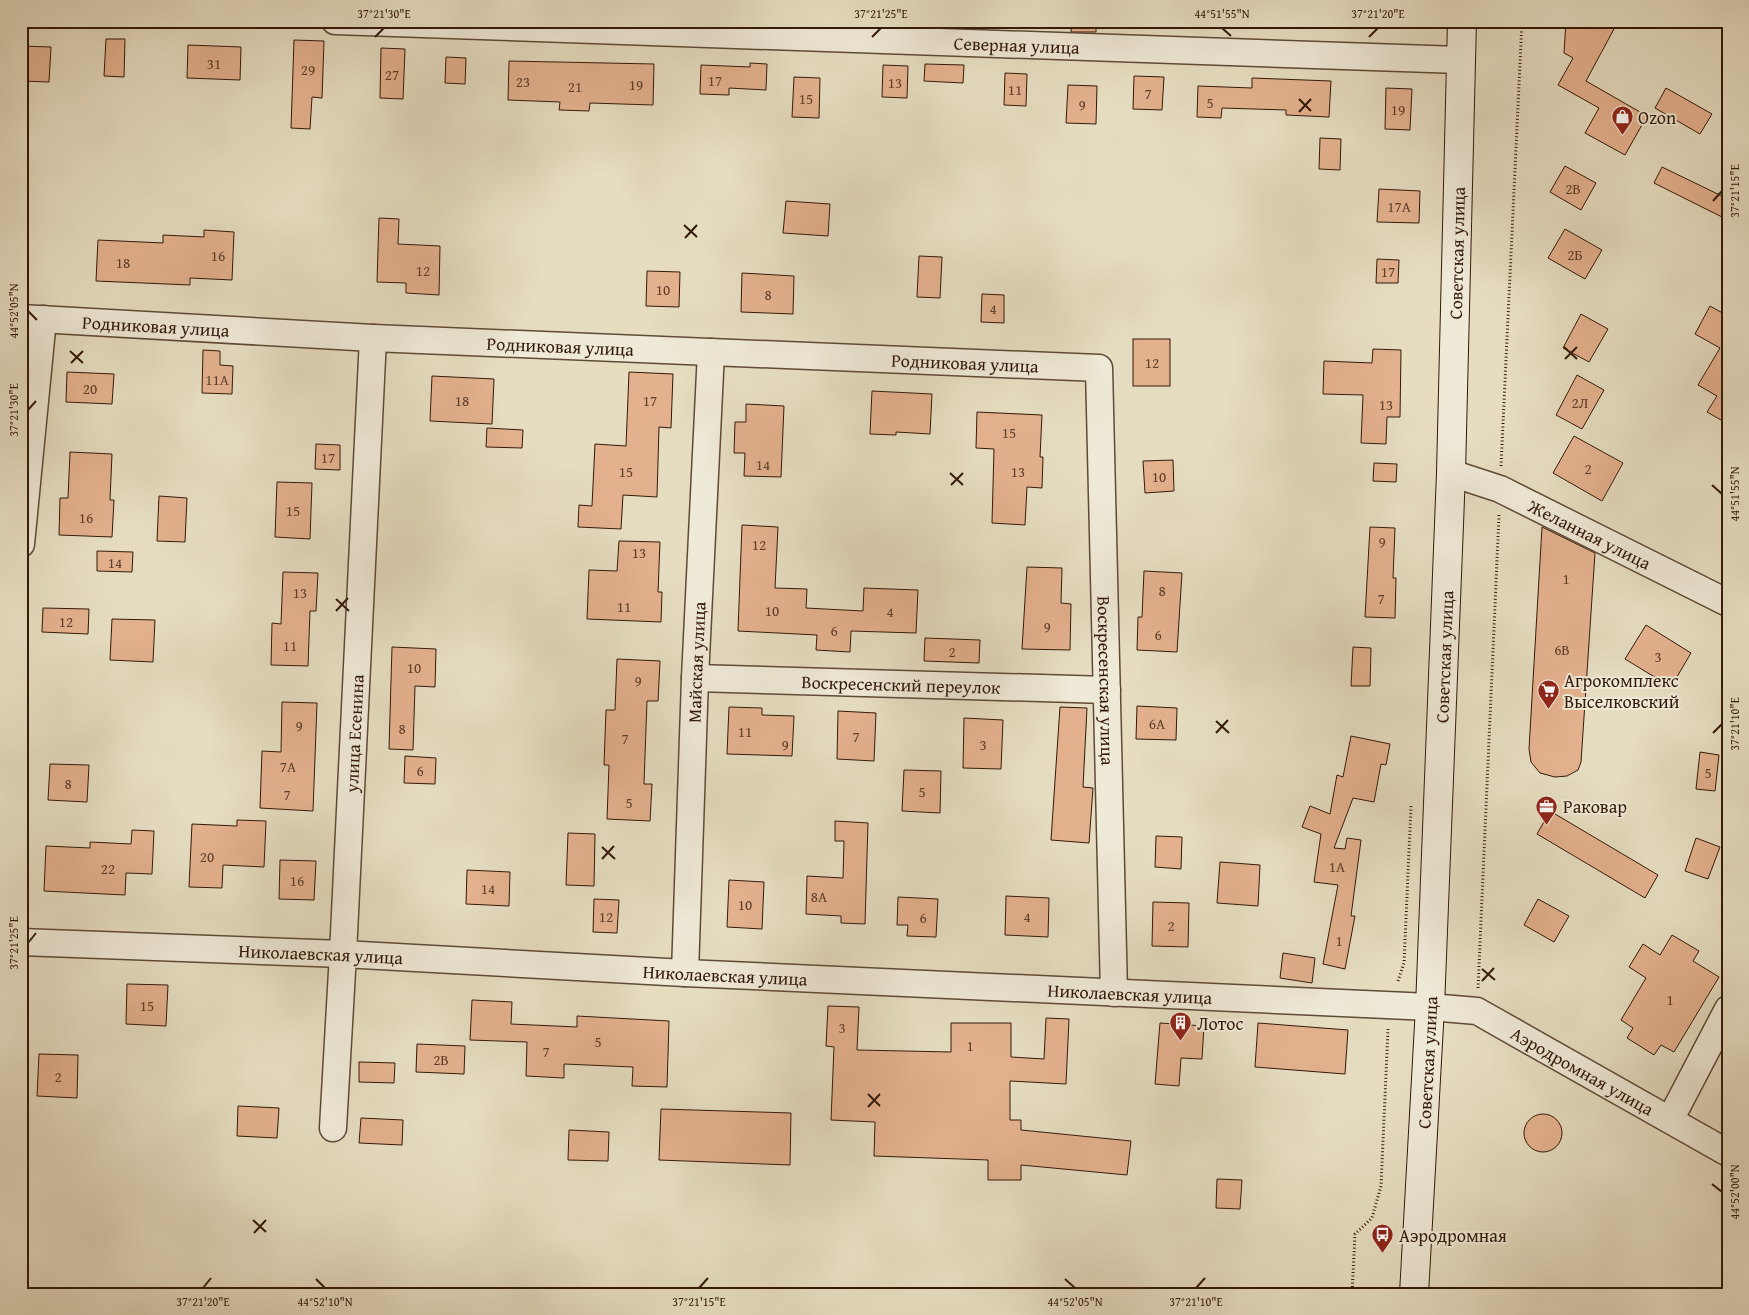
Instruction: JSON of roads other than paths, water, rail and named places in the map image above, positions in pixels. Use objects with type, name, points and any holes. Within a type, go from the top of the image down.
[{"type":"main road","name":"Советская улица","points":[[1414,1294],[1430,1007],[1451,473],[1462,21]]},
{"type":"street","name":"Северная улица","points":[[335,21],[1460,60]]},
{"type":"street","name":"Родниковая улица","points":[[32,319],[373,338],[1098,368]]},
{"type":"street","points":[[21,544],[32,319]]},
{"type":"street","name":"улица Есенина","points":[[333,1128],[373,338]]},
{"type":"street","name":"Майская улица","points":[[685,973],[695,678],[711,352]]},
{"type":"street","name":"Воскресенская улица","points":[[1098,368],[1114,993]]},
{"type":"street","name":"Желанная улица","points":[[1451,473],[1500,489],[1728,603]]},
{"type":"street","name":"Воскресенский переулок","points":[[695,678],[1107,690]]},
{"type":"street","name":"Николаевская улица","points":[[21,942],[343,954],[685,973],[1430,1007]]},
{"type":"street","name":"Аэродромная улица","points":[[1430,1007],[1477,1011],[1728,1152]]},
{"type":"street","points":[[1670,1120],[1728,1010]]},
{"type":"place","name":"Ozon","points":[[1622,136]]},
{"type":"place","name":"Агрокомплекс Выселковский","points":[[1548,709]]},
{"type":"place","name":"Раковар","points":[[1547,825]]},
{"type":"place","name":"Лотос","points":[[1181,1042]]},
{"type":"place","name":"Аэродромная","points":[[1383,1254]]}]
